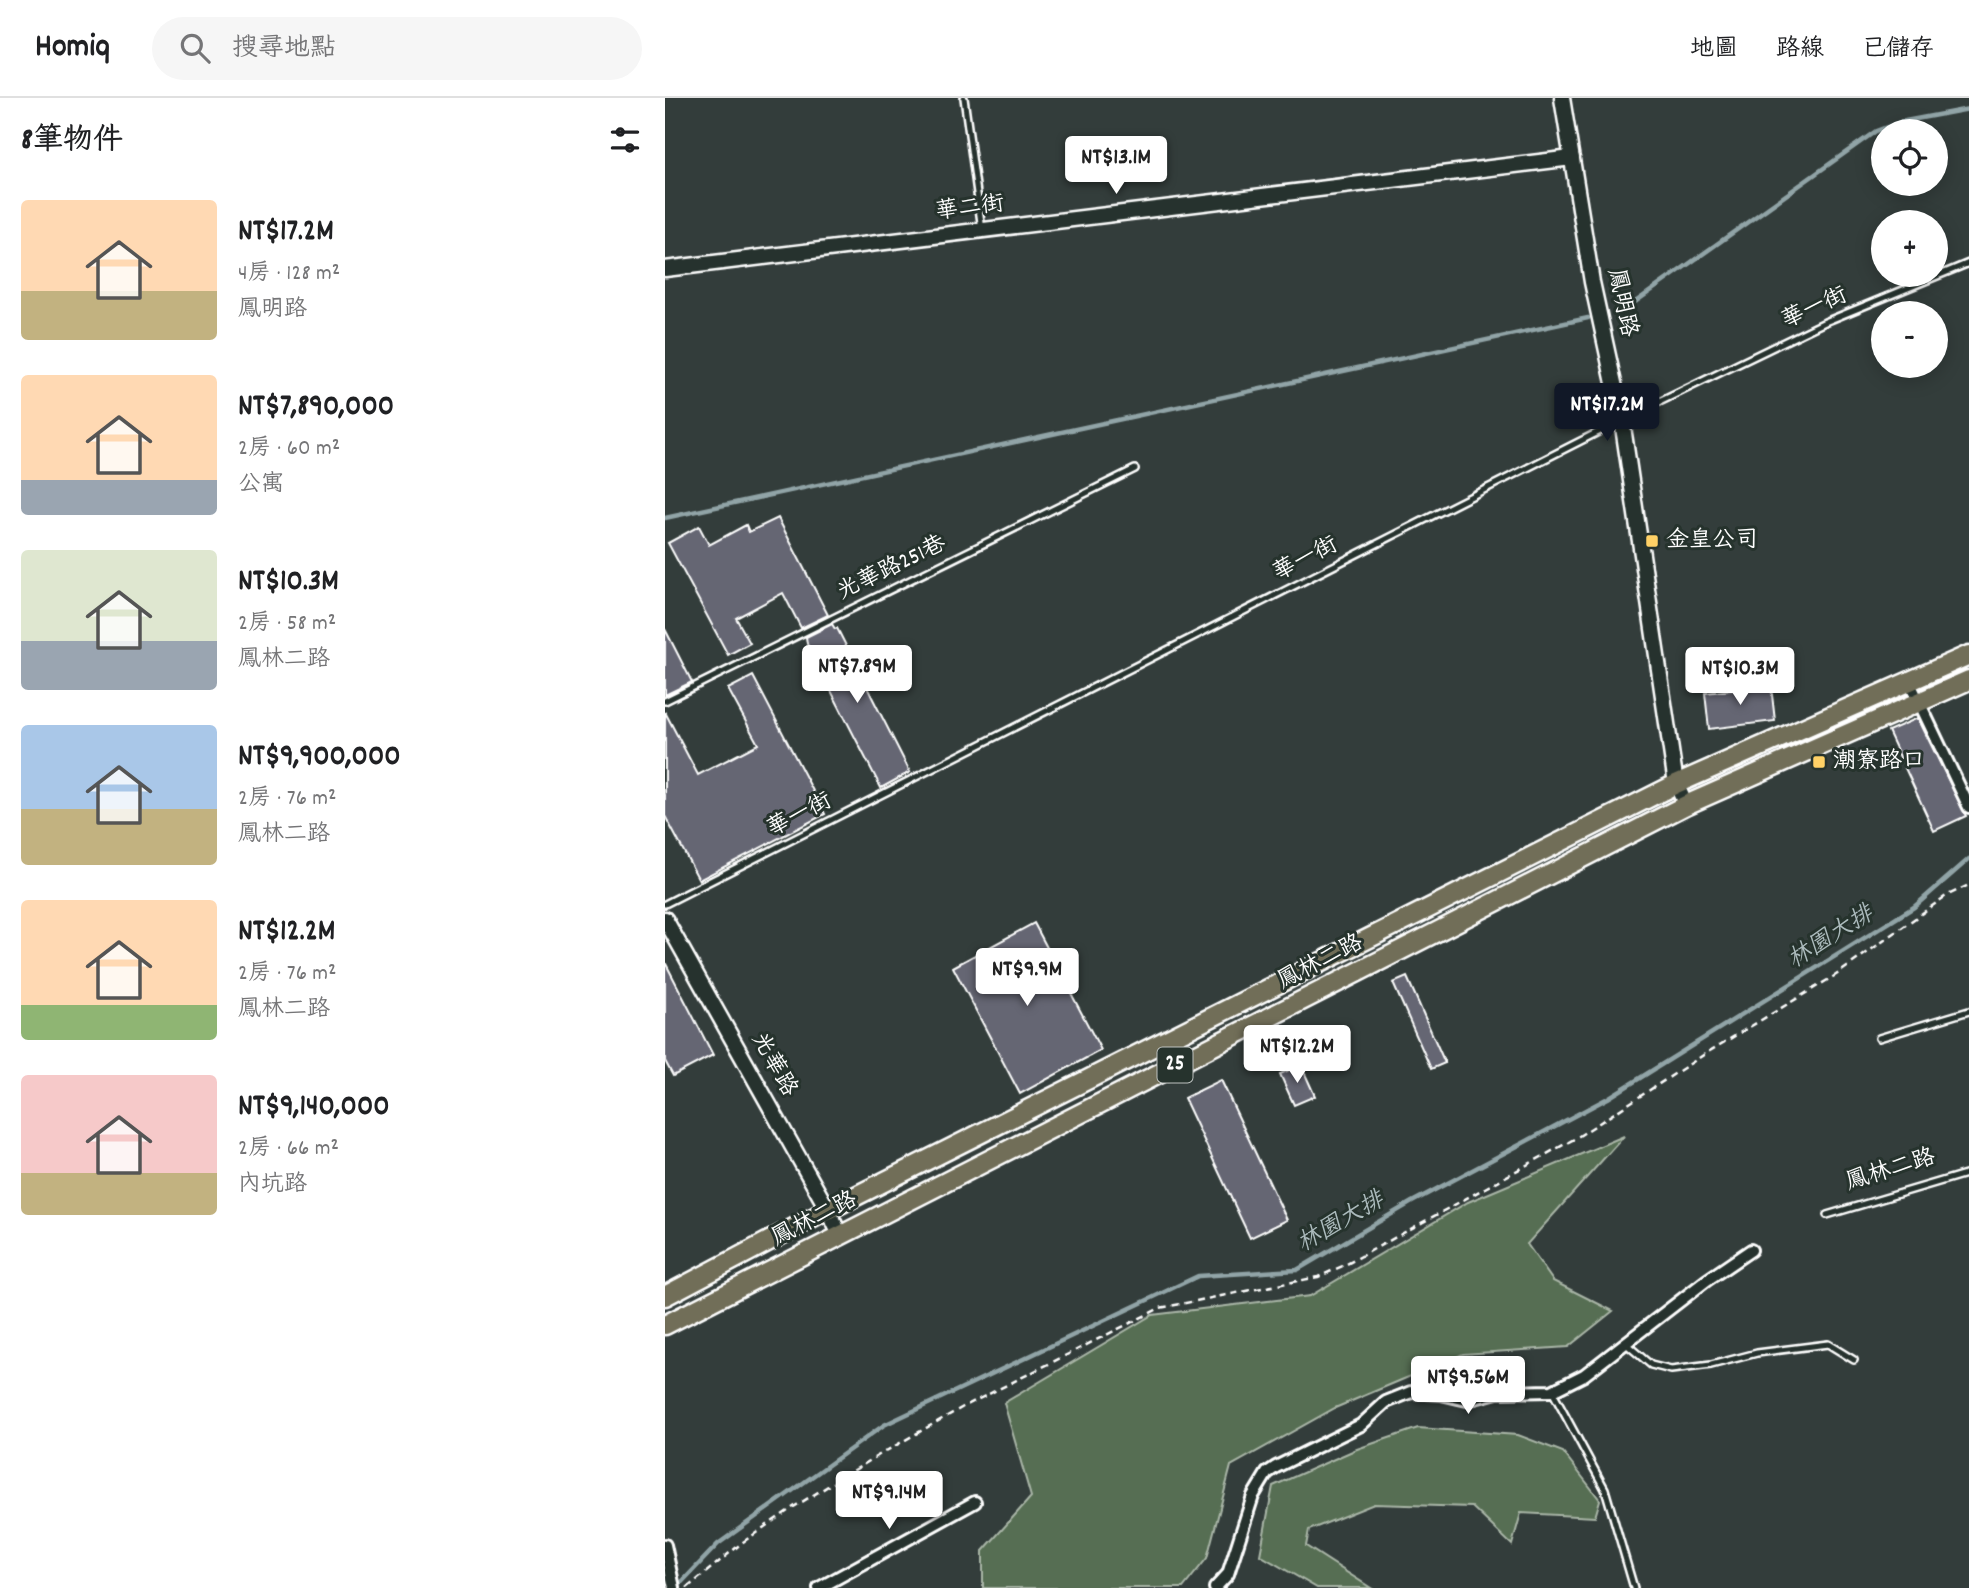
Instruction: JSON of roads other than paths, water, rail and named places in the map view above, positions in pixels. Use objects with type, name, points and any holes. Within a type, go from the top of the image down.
[{"type":"main road","name":"鳳林二路","points":[[665,1296],[828,1210],[1676,785],[1969,655]]},
{"type":"main road","name":"鳳林二路","points":[[665,1325],[1686,806],[1969,680]]},
{"type":"street","name":"鳳明路","points":[[1563,98],[1592,282],[1622,420],[1676,785],[1686,806]]},
{"type":"street","name":"華二街","points":[[665,269],[1572,158]]},
{"type":"street","points":[[1909,681],[1969,807]]},
{"type":"street","name":"光華路","points":[[665,919],[840,1235]]},
{"type":"street","points":[[1215,1588],[1228,1574],[1254,1496],[1267,1473],[1361,1425],[1387,1402],[1411,1392],[1441,1394],[1467,1400],[1497,1392],[1552,1391],[1584,1375],[1707,1280],[1751,1250]]},
{"type":"street","points":[[819,1588],[975,1502]]},
{"type":"street","points":[[666,1548],[674,1588]]},
{"type":"lane","points":[[964,98],[982,230]]},
{"type":"lane","name":"華一街","points":[[665,904],[1622,420],[1825,322],[1969,263]]},
{"type":"lane","name":"光華路251巷","points":[[665,701],[1135,469]]},
{"type":"lane","points":[[1879,1038],[1969,1011]]},
{"type":"lane","name":"鳳林二路","points":[[1827,1215],[1969,1173]]},
{"type":"lane","points":[[1625,1343],[1651,1365],[1671,1370],[1711,1365],[1757,1353],[1828,1344],[1854,1360]]},
{"type":"lane","points":[[1552,1391],[1605,1489],[1634,1588]]},
{"type":"waterway","points":[[1631,305],[1876,131],[1900,122],[1969,109]]},
{"type":"waterway","points":[[665,518],[1588,318]]},
{"type":"waterway","name":"林園大排","points":[[679,1585],[718,1544],[884,1425],[1198,1276],[1297,1270],[1412,1202],[1608,1098],[1914,907],[1969,859]]},
{"type":"place","name":"金皇公司","points":[[1652,541]]},
{"type":"place","name":"潮寮路口","points":[[1819,762]]}]
